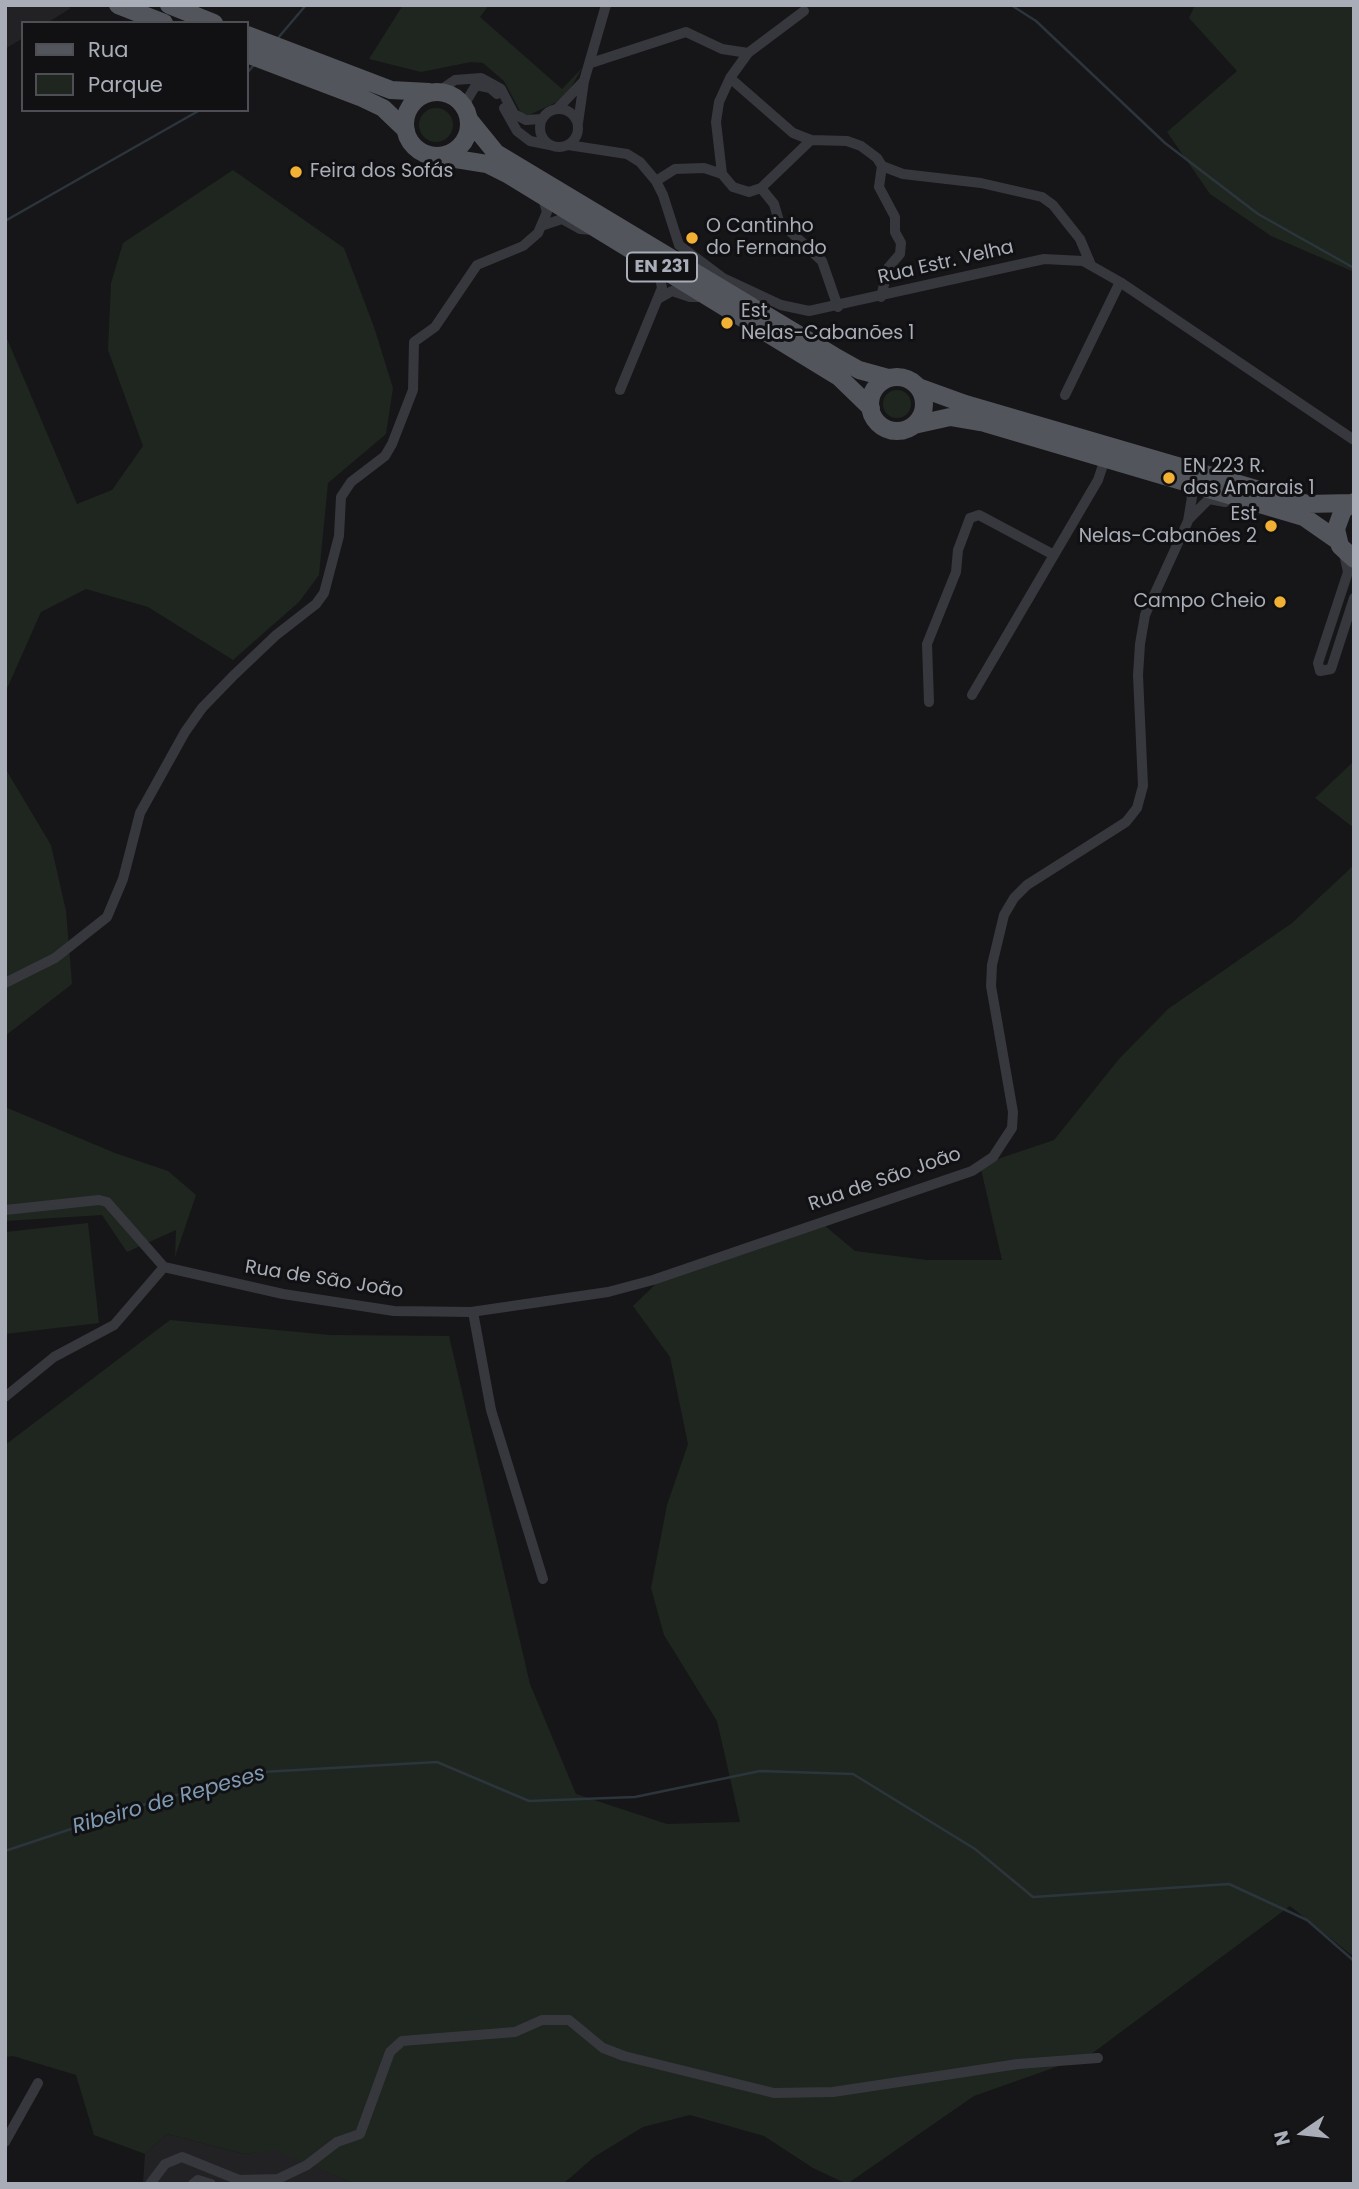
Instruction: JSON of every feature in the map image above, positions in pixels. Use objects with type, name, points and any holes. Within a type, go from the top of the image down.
[{"type":"main road","points":[[118,5],[159,21]]},
{"type":"main road","points":[[169,5],[209,21]]},
{"type":"main road","name":"EN 231","points":[[248,35],[391,90],[434,92],[457,98],[496,153],[657,257],[712,298],[849,384],[871,408],[873,416],[888,429],[906,429],[914,425],[960,417],[1304,517],[1345,550]]},
{"type":"main road","name":"EN 231","points":[[248,54],[383,108],[406,130],[417,149],[437,156],[486,164],[600,230],[657,257],[683,265],[859,370],[888,378],[905,378],[918,387],[965,404],[1307,504],[1353,502]]},
{"type":"main road","points":[[406,130],[405,120],[413,102],[434,92]]},
{"type":"main road","points":[[437,156],[457,149],[469,132],[467,113]]},
{"type":"main road","points":[[871,408],[876,387],[888,378]]},
{"type":"main road","points":[[914,425],[920,419],[924,403],[918,387]]},
{"type":"main road","name":"EN 231","points":[[1345,550],[1338,519],[1353,502]]},
{"type":"street","points":[[568,145],[576,136],[584,81],[606,5]]},
{"type":"street","points":[[722,174],[716,122],[719,102],[730,78],[748,53],[804,11]]},
{"type":"street","points":[[591,63],[686,32],[722,49],[748,53]]},
{"type":"street","points":[[434,92],[455,80],[481,78],[501,89],[514,114],[526,120],[542,119],[558,108],[584,81]]},
{"type":"street","points":[[730,78],[793,133],[811,140],[847,141],[861,146],[882,166],[903,174],[981,183],[1042,197],[1053,205],[1080,239],[1092,265]]},
{"type":"street","points":[[467,113],[476,85],[490,88],[498,95],[517,131],[530,141],[628,154],[640,162],[656,181],[672,215],[679,245],[678,254],[683,265]]},
{"type":"street","points":[[558,108],[570,112],[578,123]]},
{"type":"street","points":[[542,119],[542,136],[550,145]]},
{"type":"street","points":[[656,181],[676,169],[704,168],[722,174],[733,187],[749,192],[761,188],[811,140]]},
{"type":"street","points":[[881,296],[886,276],[900,254],[901,243],[895,232],[895,217],[879,187],[882,166]]},
{"type":"street","points":[[761,188],[774,204],[779,221],[822,261],[838,307]]},
{"type":"street","points":[[542,195],[547,212],[544,225]]},
{"type":"street","points":[[5,984],[55,958],[107,917],[128,863],[140,813],[180,739],[202,708],[235,674],[275,636],[316,604],[324,593],[337,544],[341,498],[358,476],[385,456],[392,444],[413,390],[414,342],[435,327],[477,265],[523,246],[544,225],[562,219],[580,229],[600,230]]},
{"type":"street","points":[[620,390],[658,299],[662,277],[657,257],[679,245]]},
{"type":"street","name":"Rua Estr. Velha","points":[[679,245],[723,278],[781,305],[809,311],[838,307],[1044,258],[1066,257],[1092,265],[1120,282],[1354,440]]},
{"type":"street","points":[[1066,395],[1120,282]]},
{"type":"street","points":[[658,299],[672,291],[690,297],[712,298]]},
{"type":"street","points":[[972,695],[1098,480],[1105,459]]},
{"type":"street","points":[[1184,482],[1192,497],[1188,521]]},
{"type":"street","points":[[1188,521],[1209,499],[1232,504],[1243,500]]},
{"type":"street","points":[[929,702],[927,644],[956,572],[958,550],[970,518],[979,515],[1054,555]]},
{"type":"street","name":"Rua de São João","points":[[164,1267],[283,1294],[382,1309],[473,1312],[608,1292],[653,1280],[972,1171],[993,1157],[1012,1128],[1013,1112],[991,986],[992,965],[1004,915],[1014,898],[1027,885],[1126,822],[1137,808],[1143,786],[1138,675],[1145,615],[1188,521]]},
{"type":"street","points":[[1345,550],[1348,572],[1318,663],[1320,671],[1331,669],[1354,598]]},
{"type":"street","points":[[5,1210],[99,1200],[107,1202],[164,1267],[114,1325],[54,1357],[5,1397]]},
{"type":"street","points":[[473,1312],[491,1410],[543,1579]]},
{"type":"street","points":[[150,2184],[164,2164],[182,2157],[239,2180],[278,2179],[307,2165],[337,2142],[360,2134],[390,2052],[402,2041],[515,2032],[542,2020],[569,2020],[603,2048],[624,2056],[775,2093],[833,2092],[1018,2064],[1098,2058]]},
{"type":"street","points":[[5,2142],[38,2083]]},
{"type":"street","points":[[193,2184],[198,2179],[211,2184]]},
{"type":"shaded area","points":[[5,5],[65,5],[71,8],[50,21],[21,21],[21,39],[5,49]]},
{"type":"shaded area","points":[[167,2134],[245,2154],[275,2149],[355,2184],[143,2184],[145,2154]]},
{"type":"green space","points":[[403,5],[489,5],[480,17],[562,89],[582,68],[569,91],[557,102],[529,115],[521,113],[504,81],[483,63],[471,62],[421,72],[369,59]]},
{"type":"green space","points":[[1195,5],[1354,5],[1354,272],[1271,236],[1210,194],[1167,132],[1237,71],[1189,18]]},
{"type":"green space","points":[[436,108],[448,113],[453,125],[448,137],[436,142],[424,137],[419,125],[424,113]]},
{"type":"green space","points":[[233,170],[344,248],[374,327],[393,388],[386,434],[328,483],[319,575],[299,602],[233,660],[148,607],[86,589],[41,612],[5,693],[5,334],[77,504],[112,490],[143,446],[108,350],[111,283],[123,243]]},
{"type":"green space","points":[[897,390],[907,394],[911,404],[907,414],[897,418],[887,414],[883,404],[887,394]]},
{"type":"green space","points":[[1354,761],[1354,828],[1315,798]]},
{"type":"green space","points":[[5,768],[51,845],[66,911],[72,984],[5,1036]]},
{"type":"green space","points":[[1354,865],[1354,1957],[1290,1906],[1090,2055],[974,2096],[847,2184],[813,2168],[764,2136],[690,2115],[643,2127],[594,2157],[563,2184],[355,2184],[275,2150],[245,2154],[167,2134],[145,2154],[94,2135],[76,2075],[13,2056],[5,2057],[5,1445],[170,1320],[330,1335],[449,1336],[530,1684],[576,1794],[667,1824],[740,1822],[717,1721],[664,1635],[651,1588],[667,1505],[688,1444],[670,1357],[633,1306],[662,1278],[818,1220],[855,1251],[927,1260],[1002,1260],[980,1165],[1054,1140],[1119,1059],[1168,1009],[1292,923]]},
{"type":"green space","points":[[5,1107],[115,1153],[168,1171],[196,1195],[175,1257],[176,1230],[127,1252],[102,1215],[5,1221]]},
{"type":"green space","points":[[88,1223],[99,1323],[5,1334],[5,1232]]},
{"type":"waterway","points":[[278,38],[306,5]]},
{"type":"waterway","points":[[1011,5],[1036,21],[1165,143],[1258,214],[1354,268]]},
{"type":"waterway","name":"Ribeiro de Repeses","points":[[248,72],[254,65]]},
{"type":"waterway","name":"Ribeiro de Repeses","points":[[5,221],[196,112]]},
{"type":"waterway","name":"Ribeiro de Repeses","points":[[5,1851],[155,1801],[262,1772],[437,1762],[529,1801],[635,1797],[760,1771],[853,1774],[975,1849],[1033,1897],[1229,1884],[1307,1920],[1354,1961]]},
{"type":"place","name":"Feira dos Sofás","points":[[296,172]]},
{"type":"place","name":"O Cantinho do Fernando","points":[[692,238]]},
{"type":"place","name":"Est Nelas-Cabanões 1","points":[[727,323]]},
{"type":"place","name":"EN 223 R. das Amarais 1","points":[[1169,478]]},
{"type":"place","name":"Est Nelas-Cabanões 2","points":[[1271,526]]},
{"type":"place","name":"Campo Cheio","points":[[1280,602]]}]
